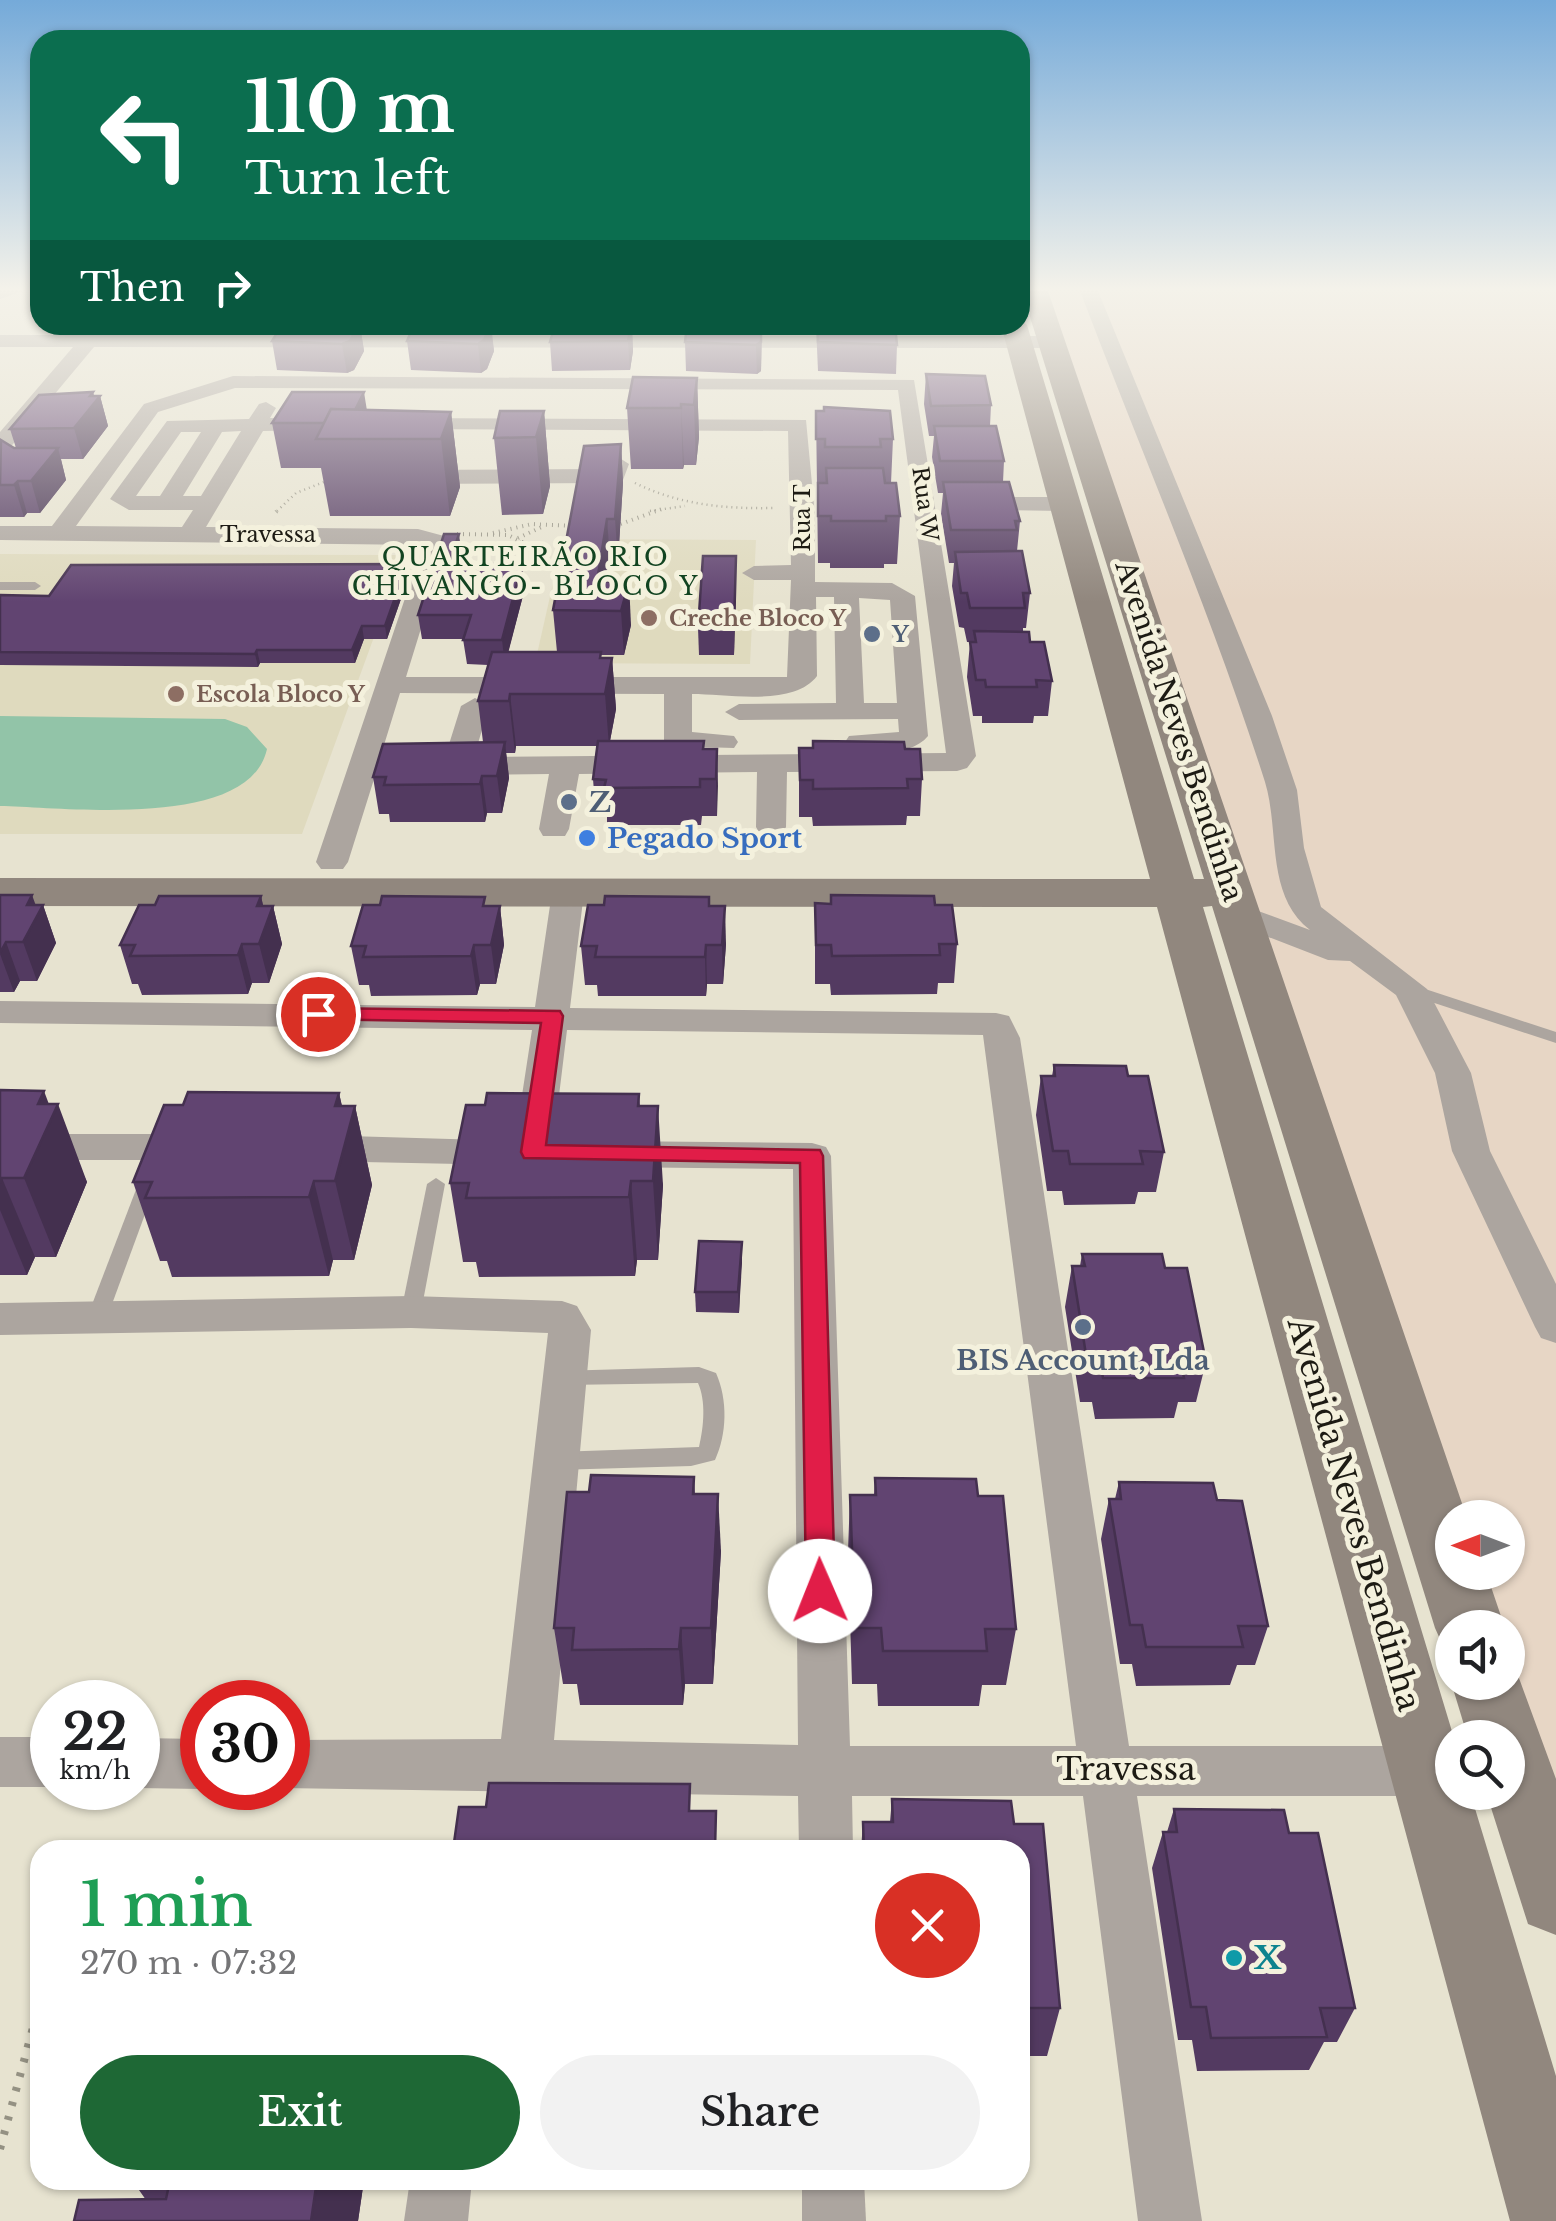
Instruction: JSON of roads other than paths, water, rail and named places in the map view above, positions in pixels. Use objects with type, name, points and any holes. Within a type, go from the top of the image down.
[{"type":"street","points":[[0,445],[43,395]]},
{"type":"street","name":"Rua W","points":[[59,533],[155,406],[194,395]]},
{"type":"street","name":"Rua T","points":[[261,417],[278,395]]},
{"type":"street","name":"Rua T","points":[[388,685],[677,699],[801,680],[802,504],[810,436],[800,427],[626,417],[514,424],[391,422],[409,398],[402,395]]},
{"type":"street","points":[[514,424],[521,395]]},
{"type":"street","points":[[376,470],[375,475],[381,477],[615,475],[628,397],[633,395]]},
{"type":"street","points":[[648,395],[829,404],[863,395]]},
{"type":"street","points":[[873,395],[880,398]]},
{"type":"street","name":"Rua W","points":[[362,768],[957,762],[961,756],[935,575],[916,504],[926,446],[918,395]]},
{"type":"street","points":[[1041,395],[1062,504],[1211,888],[1402,981]]},
{"type":"street","name":"Avenida Neves Bendinha","points":[[1048,395],[1211,888],[1464,1610]]},
{"type":"street","points":[[1129,395],[1258,716],[1282,790],[1288,848],[1306,911]]},
{"type":"street","points":[[209,503],[122,500],[170,428],[261,417],[344,417]]},
{"type":"street","points":[[190,534],[261,417]]},
{"type":"street","points":[[167,502],[216,425]]},
{"type":"street","points":[[73,469],[106,469]]},
{"type":"street","points":[[916,504],[1062,504]]},
{"type":"street","name":"Travessa","points":[[0,533],[432,538],[436,545],[388,685]]},
{"type":"street","points":[[754,573],[846,590],[892,590],[902,596],[912,711],[914,736],[898,742],[685,742],[675,736],[677,699],[850,711],[912,711]]},
{"type":"street","points":[[935,575],[969,574]]},
{"type":"street","points":[[846,590],[850,711]]},
{"type":"street","points":[[946,654],[982,654]]},
{"type":"street","points":[[332,862],[388,685]]},
{"type":"street","points":[[458,766],[475,706]]},
{"type":"street","points":[[771,827],[772,764]]},
{"type":"street","points":[[554,829],[566,765]]},
{"type":"street","points":[[0,861],[332,862],[1086,879],[1211,888],[1306,911],[1402,981],[1452,1074],[1470,1151],[1556,1327]]},
{"type":"street","points":[[0,892],[568,892],[1086,879]]},
{"type":"street","name":"Avenida Neves Bendinha","points":[[1211,888],[1428,1771],[1555,2221]]},
{"type":"street","points":[[533,1152],[568,892]]},
{"type":"street","points":[[0,1012],[987,1021],[1000,1030],[1170,2221]]},
{"type":"street","points":[[0,1147],[240,1147]]},
{"type":"street","points":[[280,1148],[812,1156],[826,1840]]},
{"type":"street","points":[[0,1319],[411,1312],[562,1317],[570,1330],[525,1764]]},
{"type":"street","points":[[0,1762],[30,1762]]},
{"type":"street","name":"Travessa","points":[[310,1765],[525,1764],[824,1772],[1428,1771]]},
{"type":"street","points":[[1525,1772],[1552,1874]]},
{"type":"street","points":[[436,2221],[440,2190]]},
{"type":"street","points":[[833,2190],[834,2221]]},
{"type":"lane","points":[[0,586],[35,586]]},
{"type":"lane","points":[[1402,981],[1556,1038]]},
{"type":"lane","points":[[411,1312],[436,1184]]},
{"type":"lane","points":[[98,1315],[146,1187]]},
{"type":"lane","points":[[556,1461],[691,1457],[707,1454],[712,1442],[713,1391],[709,1379],[698,1375],[564,1376]]},
{"type":"place","name":"Creche Bloco Y","points":[[649,618]]},
{"type":"place","name":"Y","points":[[872,634]]},
{"type":"place","name":"Escola Bloco Y","points":[[176,694]]},
{"type":"place","name":"Z","points":[[569,802]]},
{"type":"place","name":"Pegado Sport","points":[[587,838]]},
{"type":"place","name":"BIS Account, Lda","points":[[1083,1327]]},
{"type":"place","name":"X","points":[[1234,1958]]},
{"type":"district","name":"QUARTEIRÃO RIO CHIVANGO- BLOCO Y","points":[[526,572]]}]
